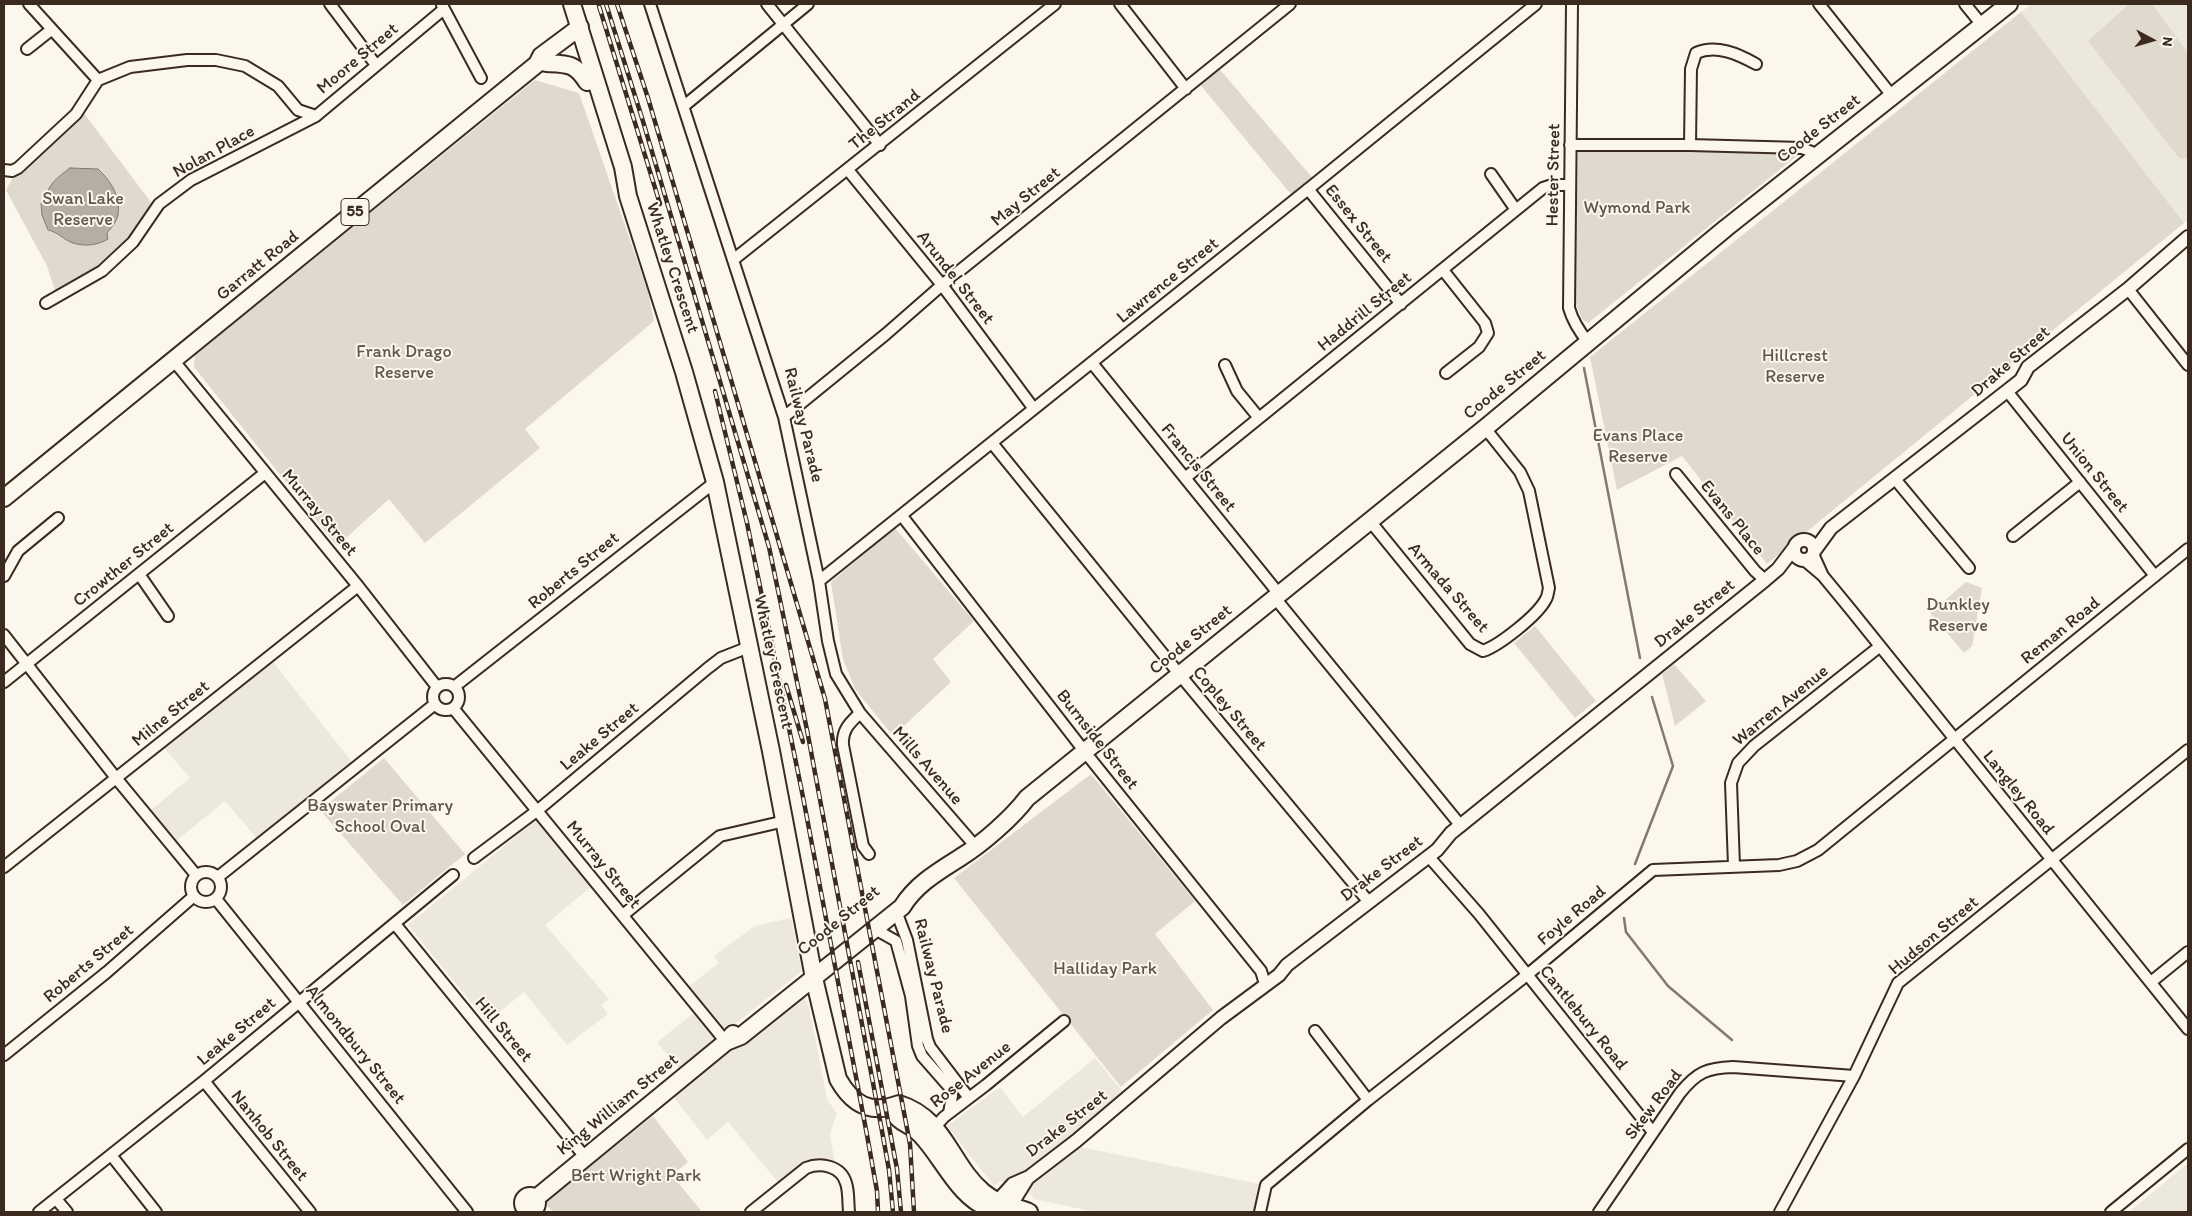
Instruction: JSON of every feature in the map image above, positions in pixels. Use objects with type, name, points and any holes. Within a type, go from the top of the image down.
[{"type":"main road","name":"Whatley Crescent","points":[[561,4],[577,35],[624,167],[628,196]]},
{"type":"main road","name":"Whatley Crescent","points":[[572,4],[587,82],[618,176],[628,196],[684,372],[715,482],[813,973],[838,1079],[847,1094],[865,1107],[891,1108],[899,1104],[912,1108],[929,1131]]},
{"type":"main road","name":"Coode Street","points":[[946,865],[956,850],[1013,806],[1027,798],[1085,752],[1819,155],[2009,4]]},
{"type":"main road","name":"Garratt Road","points":[[4,498],[542,64],[541,56],[577,35]]},
{"type":"main road","points":[[542,64],[572,65],[587,82]]},
{"type":"main road","name":"Coode Street","points":[[794,983],[813,973],[902,907],[910,894],[1005,822],[1027,798]]},
{"type":"main road","name":"Coode Street","points":[[813,973],[901,896],[910,894]]},
{"type":"main road","name":"King William Street","points":[[726,1042],[741,1036],[813,973]]},
{"type":"main road","name":"King William Street","points":[[510,1212],[530,1207],[585,1156],[726,1042],[736,1030],[794,983]]},
{"type":"main road","points":[[929,1131],[944,1167],[991,1206],[1029,1212]]},
{"type":"main road","points":[[929,1131],[970,1178],[991,1206]]},
{"type":"street","points":[[29,4],[98,80]]},
{"type":"street","points":[[330,4],[376,65]]},
{"type":"street","name":"Railway Parade","points":[[650,4],[784,417],[819,581],[828,641],[836,674],[860,713]]},
{"type":"street","points":[[767,4],[880,145]]},
{"type":"street","points":[[684,106],[808,4]]},
{"type":"street","name":"The Strand","points":[[734,260],[1055,4]]},
{"type":"street","points":[[1120,4],[1186,89]]},
{"type":"street","name":"May Street","points":[[784,417],[942,286],[1290,4]]},
{"type":"street","name":"Lawrence Street","points":[[819,581],[1536,4]]},
{"type":"street","name":"Hester Street","points":[[1572,4],[1569,308],[1575,324],[1588,342]]},
{"type":"street","points":[[1819,4],[1894,97]]},
{"type":"street","points":[[1965,4],[1982,25]]},
{"type":"street","points":[[443,6],[481,78]]},
{"type":"street","name":"Moore Street","points":[[316,116],[443,6]]},
{"type":"street","points":[[27,49],[51,30]]},
{"type":"street","points":[[1690,145],[1691,69],[1696,53],[1704,50],[1721,50],[1743,56],[1756,64]]},
{"type":"street","points":[[4,170],[12,171],[18,168],[76,114],[98,80],[130,67],[187,60],[216,60],[245,66],[278,86],[298,110],[316,116]]},
{"type":"street","name":"Nolan Place","points":[[46,303],[102,271],[133,242],[159,204],[191,180],[316,116]]},
{"type":"street","points":[[1570,145],[1690,145],[1802,148],[1819,155]]},
{"type":"street","name":"Arundel Street","points":[[848,170],[942,286],[1034,409]]},
{"type":"street","points":[[1491,174],[1516,210]]},
{"type":"street","name":"Haddrill Street","points":[[1185,478],[1547,186],[1570,185]]},
{"type":"street","name":"Essex Street","points":[[1308,189],[1401,304]]},
{"type":"street","name":"Drake Street","points":[[991,1206],[1013,1184],[1029,1177],[1088,1131],[1221,1018],[1279,975],[1287,965],[1368,901],[1429,857],[1451,833],[1778,569],[1805,554],[1831,528],[2021,380],[2028,367],[2128,289],[2188,237]]},
{"type":"street","points":[[1443,270],[1485,322],[1488,333],[1480,347],[1446,373]]},
{"type":"street","points":[[2128,289],[2188,366]]},
{"type":"street","name":"Murray Street","points":[[174,360],[358,586],[437,687]]},
{"type":"street","name":"Francis Street","points":[[1092,363],[1461,826]]},
{"type":"street","points":[[1225,365],[1237,391],[1259,418]]},
{"type":"street","name":"Union Street","points":[[2007,391],[2155,576]]},
{"type":"street","name":"Armada Street","points":[[1370,521],[1470,644],[1484,651],[1496,646],[1539,608],[1546,599],[1549,588],[1529,491],[1520,472],[1484,428]]},
{"type":"street","name":"Copley Street","points":[[992,443],[1180,675],[1368,901]]},
{"type":"street","name":"Crowther Street","points":[[4,682],[265,473]]},
{"type":"street","name":"Evans Place","points":[[1676,474],[1755,571],[1765,580]]},
{"type":"street","points":[[1895,479],[1969,568]]},
{"type":"street","name":"Roberts Street","points":[[454,687],[715,482]]},
{"type":"street","points":[[2013,536],[2080,482]]},
{"type":"street","name":"Burnside Street","points":[[902,516],[1085,752],[1261,971],[1265,984]]},
{"type":"street","points":[[4,576],[18,551],[58,518]]},
{"type":"street","name":"Drake Street","points":[[1805,554],[1799,541],[1831,528]]},
{"type":"street","name":"Reman Road","points":[[1954,739],[2188,549]]},
{"type":"street","name":"Langley Road","points":[[1805,554],[2188,1029]]},
{"type":"street","points":[[139,574],[168,616]]},
{"type":"street","name":"Milne Street","points":[[4,868],[358,586]]},
{"type":"street","points":[[4,635],[116,778],[196,875]]},
{"type":"street","name":"Leake Street","points":[[474,858],[538,810],[721,658],[749,647]]},
{"type":"street","name":"Warren Avenue","points":[[1734,866],[1731,783],[1738,763],[1754,746],[1880,647]]},
{"type":"street","points":[[445,684],[454,687],[459,695],[454,708],[445,710],[435,704],[433,695],[437,687],[445,684]]},
{"type":"street","points":[[218,877],[435,704]]},
{"type":"street","name":"Murray Street","points":[[454,708],[726,1042]]},
{"type":"street","points":[[860,713],[845,728],[842,735],[863,846],[869,854]]},
{"type":"street","name":"Mills Avenue","points":[[860,713],[970,840]]},
{"type":"street","name":"Foyle Road","points":[[1260,1212],[1266,1185],[1368,1100],[1527,975],[1653,870],[1778,865],[1797,861],[1818,850],[1954,739]]},
{"type":"street","name":"Hudson Street","points":[[1780,1212],[1854,1076],[1898,983],[2188,750]]},
{"type":"street","points":[[623,915],[720,836],[784,822]]},
{"type":"street","name":"Cantlebury Road","points":[[1429,857],[1479,914],[1652,1131]]},
{"type":"street","points":[[205,871],[218,877],[222,886],[216,899],[202,902],[194,896],[191,886],[196,875],[205,871]]},
{"type":"street","name":"Leake Street","points":[[39,1212],[204,1080],[453,875]]},
{"type":"street","name":"Roberts Street","points":[[4,1055],[107,972],[194,896]]},
{"type":"street","name":"Almondbury Street","points":[[216,899],[467,1212]]},
{"type":"street","name":"Railway Parade","points":[[896,911],[907,940],[930,1047],[969,1098]]},
{"type":"street","name":"Hill Street","points":[[395,924],[585,1156]]},
{"type":"street","name":"Railway Parade","points":[[874,928],[896,940],[911,996],[918,1046],[922,1056],[950,1088],[952,1096],[949,1113]]},
{"type":"street","points":[[2151,982],[2188,952]]},
{"type":"street","name":"Rose Avenue","points":[[929,1131],[1064,1021]]},
{"type":"street","points":[[1315,1031],[1368,1100]]},
{"type":"street","name":"Skew Road","points":[[1599,1212],[1652,1131],[1690,1081],[1701,1072],[1716,1068],[1733,1067],[1854,1076]]},
{"type":"street","name":"Nanhob Street","points":[[204,1080],[310,1212]]},
{"type":"street","points":[[2111,1212],[2188,1149]]},
{"type":"street","points":[[111,1155],[156,1212]]},
{"type":"street","points":[[752,1212],[806,1168],[813,1165],[823,1165],[836,1170],[847,1184],[849,1212]]},
{"type":"street","points":[[56,1199],[67,1212]]},
{"type":"shaded area","points":[[2032,4],[2188,4],[2188,220],[2184,223],[2021,12]]},
{"type":"shaded area","points":[[70,168],[98,169],[114,190],[119,208],[118,215],[107,233],[108,239],[104,241],[91,245],[82,245],[70,242],[55,232],[48,230],[42,215],[41,203],[46,203],[50,187],[56,179]]},
{"type":"shaded area","points":[[269,657],[356,767],[261,843],[225,801],[171,845],[146,814],[190,778],[160,743]]},
{"type":"shaded area","points":[[536,820],[591,887],[545,925],[609,999],[601,1005],[608,1014],[567,1045],[524,992],[487,1022],[408,925]]},
{"type":"shaded area","points":[[791,918],[802,971],[729,1029],[741,1043],[802,992],[809,1007],[827,1099],[837,1114],[830,1133],[836,1170],[813,1165],[782,1187],[728,1122],[707,1140],[673,1096],[703,1071],[692,1058],[679,1069],[657,1042],[704,1005],[689,986],[719,963],[714,956],[755,926]]},
{"type":"shaded area","points":[[1095,1058],[1128,1098],[1076,1142],[1081,1147],[1264,1185],[1257,1212],[1095,1212],[1034,1199],[1032,1195],[1001,1181],[994,1186],[947,1126],[1000,1087],[1023,1117]]},
{"type":"shaded area","points":[[2188,1163],[2188,1212],[2129,1212]]},
{"type":"green space","points":[[2129,4],[2152,4],[2188,53],[2188,159],[2179,158],[2088,41]]},
{"type":"green space","name":"Hillcrest Reserve","points":[[2021,12],[2184,223],[1767,564],[1682,456],[1617,490],[1590,357]]},
{"type":"green space","points":[[1216,65],[1316,182],[1295,199],[1197,81]]},
{"type":"green space","name":"Frank Drago Reserve","points":[[535,80],[579,93],[648,292],[654,321],[525,429],[540,448],[425,543],[389,499],[337,546],[194,367],[195,355]]},
{"type":"green space","name":"Swan Lake Reserve","points":[[80,108],[156,209],[102,271],[57,296],[47,266],[6,190],[18,168]]},
{"type":"green space","name":"Wymond Park","points":[[1588,146],[1795,148],[1798,155],[1588,323],[1582,319],[1575,302],[1578,152]]},
{"type":"green space","points":[[895,528],[974,621],[933,659],[951,682],[893,736],[855,689],[843,659],[831,582]]},
{"type":"green space","name":"Dunkley Reserve","points":[[1966,582],[1982,588],[1972,646],[1964,653],[1930,613]]},
{"type":"green space","points":[[1535,626],[1596,701],[1575,718],[1514,643]]},
{"type":"green space","points":[[1674,664],[1706,701],[1675,726],[1662,674]]},
{"type":"green space","name":"Bayswater Primary School Oval","points":[[384,758],[465,854],[403,905],[320,810]]},
{"type":"green space","name":"Halliday Park","points":[[1091,774],[1195,901],[1155,934],[1213,1010],[1121,1087],[954,878]]},
{"type":"green space","name":"Bert Wright Park","points":[[653,1116],[688,1162],[672,1175],[702,1212],[553,1212],[545,1203]]},
{"type":"waterway","points":[[1584,368],[1640,658]]},
{"type":"waterway","points":[[1635,864],[1673,766],[1652,697]]},
{"type":"waterway","points":[[1624,918],[1626,932],[1668,986],[1732,1040]]},
{"type":"railway","points":[[606,4],[642,118],[769,547],[807,730],[882,1131],[889,1170],[893,1212]]},
{"type":"railway","points":[[617,4],[648,98],[825,699],[910,1144],[914,1212]]},
{"type":"railway","points":[[599,6],[660,204]]},
{"type":"railway","points":[[715,391],[747,523],[803,797],[867,1135],[877,1191],[878,1212]]},
{"type":"railway","points":[[786,685],[803,742]]},
{"type":"railway","points":[[858,962],[897,1169],[901,1212]]},
{"type":"park label","name":"Evans Place Reserve","points":[[1638,446]]}]
